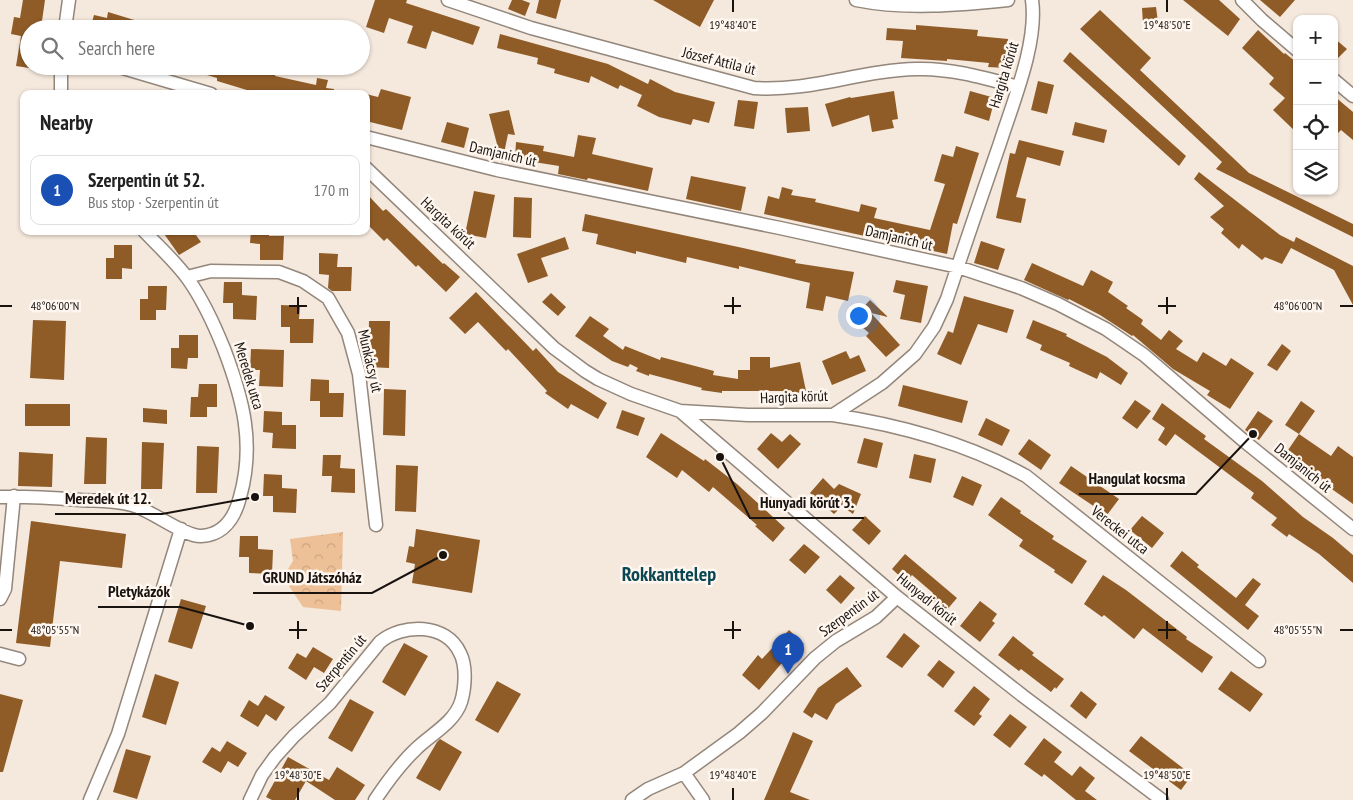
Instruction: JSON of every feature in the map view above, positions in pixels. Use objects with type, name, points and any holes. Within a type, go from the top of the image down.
[{"type":"street","points":[[66,20],[69,0]]},
{"type":"street","name":"József Attila út","points":[[448,0],[531,28],[754,88],[785,89],[869,74],[916,69],[948,70],[1018,87]]},
{"type":"street","points":[[856,0],[917,6],[1008,0]]},
{"type":"street","name":"Hargita körút","points":[[370,172],[554,348],[571,362],[614,387],[680,411],[748,415],[833,415],[882,383],[915,354],[934,328],[948,299],[1018,87],[1032,36],[1034,17],[1032,0]]},
{"type":"street","points":[[1242,0],[1293,47]]},
{"type":"street","points":[[61,75],[61,90]]},
{"type":"street","points":[[147,75],[197,90]]},
{"type":"street","points":[[1338,83],[1353,96]]},
{"type":"street","name":"Damjanich út","points":[[370,138],[497,170],[780,228],[958,267],[1002,280],[1035,293],[1087,319],[1124,341],[1289,479],[1353,529]]},
{"type":"street","name":"Meredek utca","points":[[0,496],[130,504],[154,514],[182,530],[202,536],[216,532],[229,523],[236,512],[240,499],[246,458],[244,412],[236,381],[210,315],[187,278],[148,235]]},
{"type":"street","name":"Munkácsy út","points":[[187,278],[211,271],[279,272],[303,281],[328,298],[348,333],[359,374],[376,525]]},
{"type":"street","name":"Hunyadi körút","points":[[680,411],[897,597],[1023,696],[1162,800]]},
{"type":"street","name":"Vereckei utca","points":[[833,415],[878,422],[931,436],[1026,476],[1259,661]]},
{"type":"street","points":[[3,594],[14,496]]},
{"type":"street","points":[[90,800],[118,734],[182,530]]},
{"type":"street","name":"Szerpentin út","points":[[632,800],[648,789],[684,773],[749,724],[825,650],[876,617],[897,597]]},
{"type":"street","name":"Szerpentin út","points":[[250,800],[262,775],[275,757],[294,736],[330,703],[380,642],[390,635],[402,631],[421,629],[432,631],[451,641],[460,652],[464,679],[461,702],[454,715],[400,766],[375,800]]},
{"type":"street","points":[[0,654],[19,659]]},
{"type":"street","points":[[684,773],[703,800]]},
{"type":"green space","points":[[343,532],[341,611],[303,607],[283,577],[293,561],[290,539]]},
{"type":"building","points":[[23,0],[45,0],[42,20],[20,20],[20,36],[11,34],[14,17],[20,18]]},
{"type":"building","points":[[375,0],[407,0],[406,3],[480,27],[473,45],[432,31],[426,49],[407,43],[413,26],[389,18],[384,33],[370,28],[370,20],[368,20]]},
{"type":"building","points":[[512,0],[522,0],[530,3],[525,16],[508,9]]},
{"type":"building","points":[[539,0],[561,0],[556,19],[536,13]]},
{"type":"building","points":[[653,0],[714,0],[700,27]]},
{"type":"building","points":[[1183,0],[1219,0],[1240,19],[1228,36]]},
{"type":"building","points":[[1260,0],[1295,0],[1280,17]]},
{"type":"building","points":[[1156,7],[1158,22],[1143,24],[1142,8]]},
{"type":"building","points":[[1100,10],[1151,58],[1140,70],[1249,173],[1353,224],[1353,237],[1216,169],[1222,162],[1080,29]]},
{"type":"building","points":[[108,12],[134,20],[93,20],[94,15],[107,18]]},
{"type":"building","points":[[916,25],[978,30],[977,36],[1008,39],[1006,68],[988,67],[989,63],[947,59],[947,61],[901,58],[903,41],[886,40],[887,28],[916,30]]},
{"type":"building","points":[[1258,30],[1293,60],[1293,129],[1273,110],[1285,98],[1269,84],[1274,78],[1242,48]]},
{"type":"building","points":[[500,34],[608,64],[648,84],[650,79],[675,92],[715,102],[709,123],[693,119],[691,125],[659,117],[637,106],[642,95],[620,85],[618,89],[591,76],[589,83],[554,73],[555,69],[537,64],[538,58],[497,48]]},
{"type":"building","points":[[1338,41],[1347,49],[1338,58]]},
{"type":"building","points":[[20,42],[20,67],[16,66]]},
{"type":"building","points":[[1070,52],[1186,156],[1179,166],[1063,61]]},
{"type":"building","points":[[207,75],[275,75],[316,85],[317,78],[328,80],[326,88],[334,89],[247,90],[217,81],[217,78]]},
{"type":"building","points":[[1038,81],[1054,85],[1047,114],[1031,110]]},
{"type":"building","points":[[381,89],[411,97],[402,130],[370,122],[370,95],[378,97]]},
{"type":"building","points":[[894,91],[898,119],[892,120],[894,128],[872,132],[869,115],[832,127],[825,104],[850,97]]},
{"type":"building","points":[[970,91],[995,98],[989,121],[964,113]]},
{"type":"building","points":[[1338,99],[1353,112],[1353,140],[1341,130],[1338,133]]},
{"type":"building","points":[[738,100],[758,102],[754,129],[734,126]]},
{"type":"building","points":[[808,107],[810,131],[787,133],[785,108]]},
{"type":"building","points":[[509,110],[515,135],[508,134],[502,163],[489,114]]},
{"type":"building","points":[[447,122],[469,128],[464,148],[441,142]]},
{"type":"building","points":[[1075,122],[1107,130],[1104,143],[1072,135]]},
{"type":"building","points":[[578,135],[596,138],[592,154],[653,168],[648,191],[588,178],[587,180],[558,174],[559,166],[515,159],[516,142],[544,146],[543,151],[574,157]]},
{"type":"building","points":[[1019,140],[1064,151],[1060,166],[1027,157],[1016,197],[1026,199],[1021,223],[996,218],[1010,153],[1015,154]]},
{"type":"building","points":[[956,146],[979,153],[957,224],[953,223],[947,254],[764,214],[768,196],[779,199],[782,187],[793,190],[791,195],[816,199],[815,202],[859,212],[861,204],[877,208],[874,218],[930,230],[945,184],[934,181],[942,154],[953,157]]},
{"type":"building","points":[[1199,172],[1280,235],[1294,242],[1296,237],[1353,266],[1353,305],[1334,270],[1291,248],[1282,264],[1265,257],[1262,260],[1242,244],[1239,249],[1221,233],[1224,229],[1210,217],[1224,206],[1194,179]]},
{"type":"building","points":[[691,176],[746,187],[741,211],[686,199]]},
{"type":"building","points":[[474,191],[495,195],[486,238],[465,234]]},
{"type":"building","points":[[370,197],[383,211],[386,209],[443,264],[460,277],[446,292],[418,265],[416,267],[387,238],[384,241],[370,227]]},
{"type":"building","points":[[514,197],[532,198],[531,238],[513,237]]},
{"type":"building","points":[[585,214],[796,260],[795,263],[854,272],[848,301],[826,296],[823,311],[806,308],[810,283],[739,266],[739,269],[687,257],[686,263],[636,251],[636,254],[596,244],[598,234],[582,231]]},
{"type":"building","points":[[165,235],[196,235],[201,242],[179,255]]},
{"type":"building","points":[[251,235],[284,236],[283,260],[260,260],[260,244],[250,243]]},
{"type":"building","points":[[565,237],[569,249],[541,258],[548,276],[528,283],[517,254]]},
{"type":"building","points":[[981,241],[1005,249],[998,270],[974,263]]},
{"type":"building","points":[[114,245],[132,245],[132,269],[122,268],[122,279],[106,279],[106,258],[114,258]]},
{"type":"building","points":[[319,253],[338,254],[337,267],[352,267],[351,291],[332,291],[328,288],[329,275],[319,274]]},
{"type":"building","points":[[1032,263],[1083,286],[1091,270],[1113,282],[1108,292],[1128,306],[1126,308],[1143,320],[1141,324],[1161,340],[1169,330],[1183,341],[1176,349],[1197,362],[1203,352],[1226,366],[1231,358],[1254,373],[1230,409],[1207,395],[1210,391],[1173,369],[1133,335],[1069,299],[1024,280]]},
{"type":"building","points":[[896,280],[928,286],[921,323],[900,319],[905,295],[893,292]]},
{"type":"building","points":[[224,282],[242,282],[242,295],[257,296],[256,320],[233,319],[233,303],[223,303]]},
{"type":"building","points":[[148,286],[167,286],[166,310],[156,310],[156,320],[140,320],[140,299],[148,299]]},
{"type":"building","points":[[476,292],[533,351],[536,348],[558,372],[607,403],[598,419],[571,404],[568,409],[545,393],[547,391],[508,349],[506,351],[478,322],[465,334],[449,318]]},
{"type":"building","points":[[551,293],[566,307],[558,316],[542,302]]},
{"type":"building","points":[[964,296],[1014,310],[1007,333],[978,324],[961,365],[937,354],[948,331],[953,333]]},
{"type":"building","points":[[870,300],[888,317],[871,313],[900,345],[886,357],[866,336],[869,333],[855,321],[855,316]]},
{"type":"building","points":[[281,305],[300,306],[299,319],[314,319],[313,343],[290,343],[290,327],[281,327]]},
{"type":"building","points":[[590,316],[609,329],[603,336],[623,350],[625,346],[660,360],[661,357],[714,371],[713,375],[738,379],[738,370],[750,370],[750,357],[770,357],[770,368],[800,362],[806,391],[784,396],[783,391],[722,391],[722,393],[701,390],[702,388],[649,374],[649,376],[636,371],[638,368],[630,364],[628,367],[612,361],[575,336]]},
{"type":"building","points":[[33,320],[66,321],[64,380],[30,378]]},
{"type":"building","points":[[1033,320],[1067,334],[1066,336],[1107,357],[1128,373],[1121,385],[1100,372],[1097,379],[1069,366],[1070,363],[1040,350],[1042,345],[1026,338]]},
{"type":"building","points":[[369,321],[390,321],[389,368],[368,367]]},
{"type":"building","points":[[179,335],[198,335],[198,358],[188,358],[187,369],[171,368],[171,348],[179,348]]},
{"type":"building","points":[[1282,344],[1291,351],[1277,371],[1267,365]]},
{"type":"building","points":[[251,349],[284,350],[283,387],[259,386],[260,370],[250,370]]},
{"type":"building","points":[[846,351],[850,359],[859,355],[866,371],[832,385],[822,361]]},
{"type":"building","points":[[311,379],[329,380],[329,393],[344,393],[343,417],[320,417],[320,401],[310,401]]},
{"type":"building","points":[[199,384],[217,384],[217,407],[207,407],[207,417],[190,417],[191,397],[198,397]]},
{"type":"building","points":[[903,385],[968,401],[962,423],[898,406]]},
{"type":"building","points":[[384,389],[406,390],[405,436],[383,435]]},
{"type":"building","points":[[1135,400],[1151,411],[1137,429],[1122,418]]},
{"type":"building","points":[[1301,401],[1315,411],[1299,434],[1285,425]]},
{"type":"building","points":[[1162,403],[1206,436],[1204,439],[1262,481],[1303,517],[1353,555],[1353,583],[1319,554],[1289,534],[1287,537],[1271,525],[1277,518],[1251,498],[1254,493],[1175,434],[1166,446],[1158,440],[1165,428],[1152,419]]},
{"type":"building","points":[[25,404],[70,404],[70,426],[25,426]]},
{"type":"building","points":[[143,408],[167,410],[167,424],[143,422]]},
{"type":"building","points":[[622,410],[645,418],[638,436],[616,428]]},
{"type":"building","points":[[264,411],[282,412],[282,425],[296,425],[296,449],[272,448],[273,433],[263,432]]},
{"type":"building","points":[[1258,411],[1273,421],[1259,440],[1245,430]]},
{"type":"building","points":[[986,418],[1010,430],[1002,446],[978,435]]},
{"type":"building","points":[[661,433],[704,461],[705,459],[737,484],[785,528],[773,542],[755,526],[757,525],[713,487],[709,492],[682,470],[677,478],[646,457]]},
{"type":"building","points":[[771,433],[782,442],[790,434],[801,444],[778,469],[757,449]]},
{"type":"building","points":[[1299,434],[1331,456],[1338,446],[1353,457],[1353,504],[1309,473],[1311,471],[1286,453]]},
{"type":"building","points":[[86,437],[107,438],[106,484],[84,484]]},
{"type":"building","points":[[864,438],[883,443],[877,468],[857,463]]},
{"type":"building","points":[[1029,439],[1051,455],[1041,470],[1018,454]]},
{"type":"building","points":[[142,442],[164,443],[162,489],[141,489]]},
{"type":"building","points":[[197,446],[219,447],[217,493],[196,493]]},
{"type":"building","points":[[19,452],[53,454],[52,487],[18,486]]},
{"type":"building","points":[[914,454],[936,459],[931,483],[909,478]]},
{"type":"building","points":[[323,455],[341,455],[340,468],[355,469],[355,493],[331,492],[332,476],[322,476]]},
{"type":"building","points":[[396,465],[418,466],[416,512],[395,511]]},
{"type":"building","points":[[1071,466],[1119,499],[1107,515],[1059,483]]},
{"type":"building","points":[[264,474],[282,475],[282,488],[297,489],[296,513],[273,512],[273,496],[263,496]]},
{"type":"building","points":[[962,476],[982,485],[973,506],[953,497]]},
{"type":"building","points":[[823,478],[834,489],[839,484],[861,494],[853,514],[842,506],[834,514],[810,493]]},
{"type":"building","points":[[1001,497],[1021,511],[1020,513],[1054,536],[1052,539],[1087,561],[1072,584],[1019,546],[1023,540],[988,515]]},
{"type":"building","points":[[865,516],[881,531],[869,545],[852,530]]},
{"type":"building","points":[[1142,516],[1164,533],[1152,548],[1130,530]]},
{"type":"building","points":[[31,521],[126,534],[122,568],[60,561],[50,647],[16,643]]},
{"type":"building","points":[[416,529],[480,540],[472,593],[412,583],[415,564],[406,562],[409,546],[414,547]]},
{"type":"building","points":[[240,536],[258,536],[258,549],[273,550],[272,574],[249,573],[249,557],[239,557]]},
{"type":"building","points":[[804,544],[820,557],[805,574],[789,560]]},
{"type":"building","points":[[1182,551],[1199,565],[1197,567],[1236,598],[1253,578],[1261,584],[1245,605],[1259,616],[1248,630],[1170,566]]},
{"type":"building","points":[[905,554],[957,598],[945,612],[928,598],[933,593],[912,575],[906,582],[892,569]]},
{"type":"building","points":[[840,575],[855,588],[841,604],[826,590]]},
{"type":"building","points":[[1103,575],[1126,590],[1187,637],[1186,639],[1213,657],[1202,673],[1143,628],[1134,639],[1104,615],[1102,617],[1084,604]]},
{"type":"building","points":[[181,599],[206,606],[192,649],[168,642]]},
{"type":"building","points":[[980,601],[997,614],[992,621],[995,623],[980,642],[960,626]]},
{"type":"building","points":[[789,630],[804,644],[789,660],[786,658],[759,690],[742,675],[758,655],[762,659]]},
{"type":"building","points":[[904,633],[920,646],[902,668],[886,657]]},
{"type":"building","points":[[1013,636],[1034,653],[1032,655],[1064,679],[1056,689],[1055,687],[1051,692],[1021,669],[1019,671],[998,655]]},
{"type":"building","points":[[404,643],[428,656],[405,696],[382,682]]},
{"type":"building","points":[[313,647],[333,659],[324,673],[314,667],[306,680],[288,668],[297,653],[306,658]]},
{"type":"building","points":[[939,660],[955,672],[943,688],[927,675]]},
{"type":"building","points":[[847,667],[862,686],[836,704],[827,720],[815,713],[812,718],[803,712],[818,688]]},
{"type":"building","points":[[1231,671],[1263,694],[1250,712],[1218,689]]},
{"type":"building","points":[[155,674],[179,682],[166,725],[142,717]]},
{"type":"building","points":[[497,681],[521,694],[498,733],[475,720]]},
{"type":"building","points":[[974,686],[990,699],[979,714],[982,716],[974,726],[954,711]]},
{"type":"building","points":[[1081,691],[1097,704],[1086,719],[1070,706]]},
{"type":"building","points":[[0,694],[23,700],[3,772],[0,772]]},
{"type":"building","points":[[265,695],[285,707],[276,721],[266,714],[258,727],[240,716],[249,700],[258,706]]},
{"type":"building","points":[[350,699],[374,712],[352,752],[328,738]]},
{"type":"building","points":[[1010,714],[1027,727],[1010,748],[993,735]]},
{"type":"building","points":[[793,732],[813,741],[790,792],[810,800],[764,800]]},
{"type":"building","points":[[1141,736],[1192,775],[1181,790],[1129,751]]},
{"type":"building","points":[[1044,738],[1062,752],[1054,762],[1072,776],[1080,766],[1095,778],[1085,791],[1097,800],[1076,800],[1044,774],[1042,777],[1024,764]]},
{"type":"building","points":[[440,739],[462,752],[440,791],[416,778]]},
{"type":"building","points":[[227,741],[247,753],[238,767],[228,761],[221,773],[202,762],[212,747],[220,752]]},
{"type":"building","points":[[126,749],[151,756],[137,799],[113,792]]},
{"type":"building","points":[[288,757],[329,780],[337,767],[365,785],[355,800],[335,800],[306,781],[295,800],[272,800],[266,797]]},
{"type":"place","name":"Hangulat kocsma","points":[[1253,434]]},
{"type":"place","name":"Hunyadi körút 3.","points":[[720,457]]},
{"type":"place","name":"Meredek út 12.","points":[[255,497]]},
{"type":"place","name":"GRUND Játszóház","points":[[443,555]]},
{"type":"place","name":"Pletykázók","points":[[250,626]]},
{"type":"place","name":"Szerpentin út 52.","points":[[788,674]]},
{"type":"district","name":"Rokkanttelep","points":[[669,574]]}]
